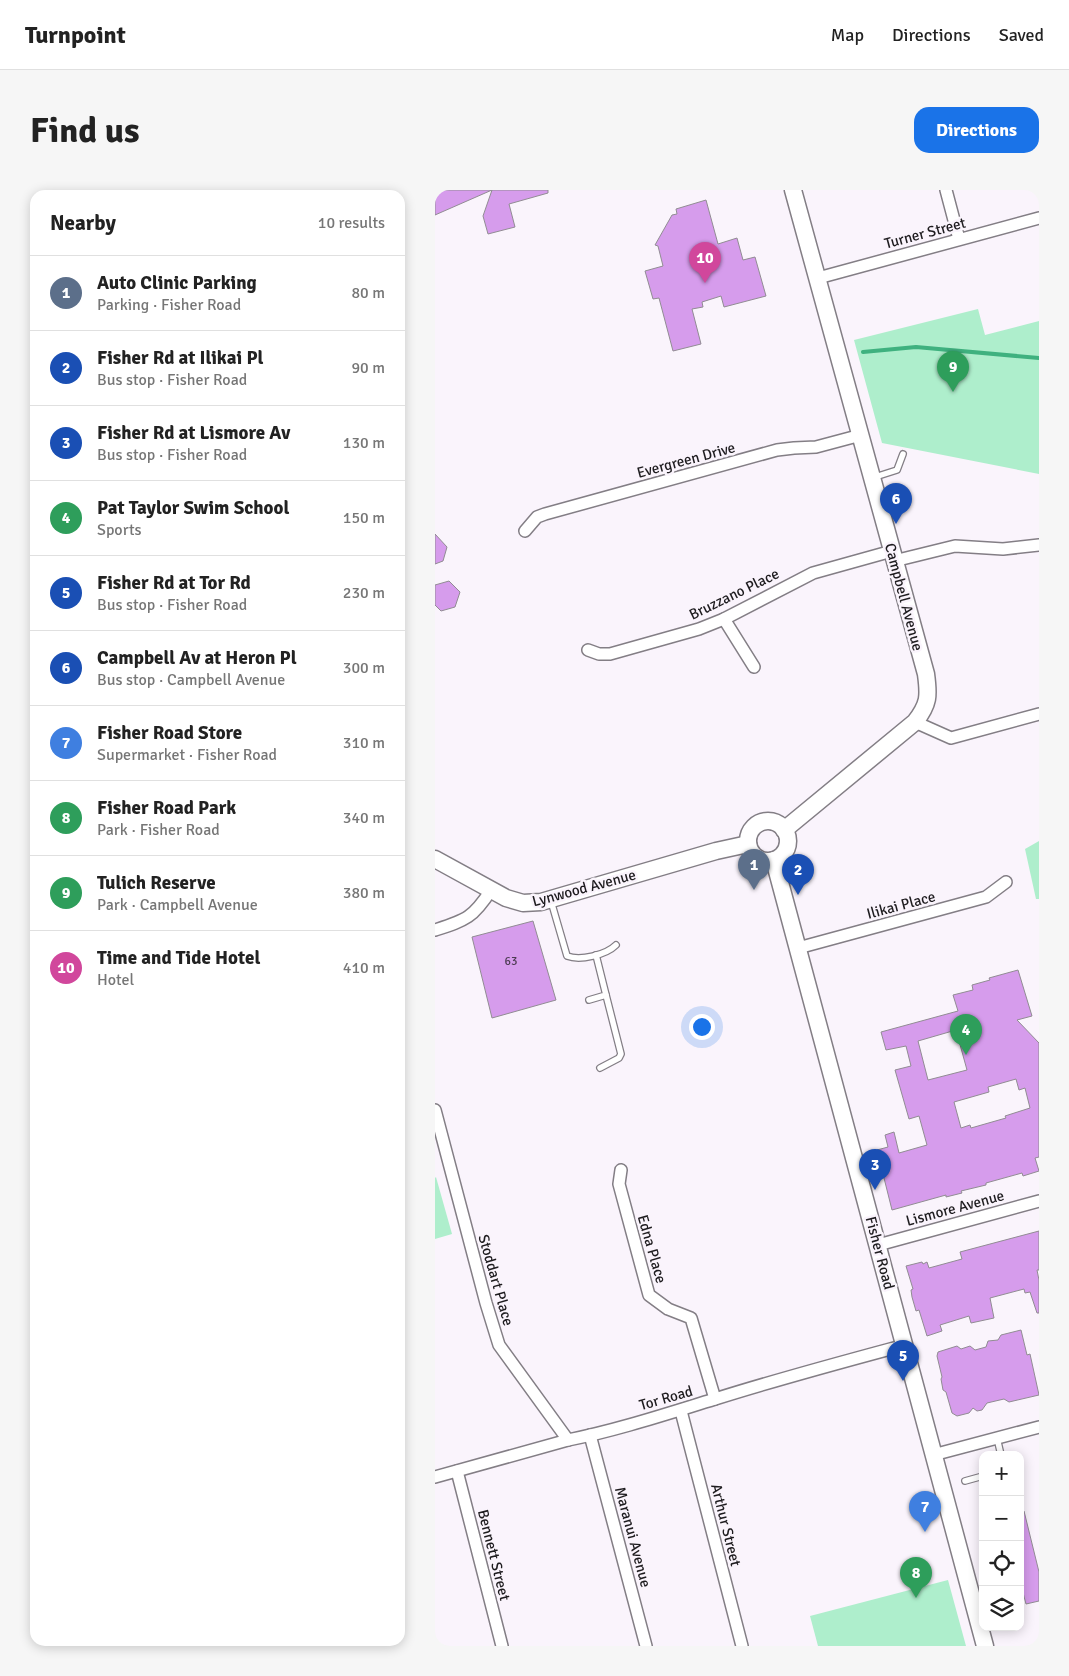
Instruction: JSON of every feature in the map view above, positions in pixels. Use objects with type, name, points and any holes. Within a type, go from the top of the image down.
[{"type":"main road","name":"Campbell Avenue","points":[[784,830],[915,722],[922,714],[928,700],[927,684],[873,477],[793,190]]},
{"type":"main road","points":[[774,822],[784,830],[788,840],[783,854],[774,860],[768,861],[755,856],[748,844],[751,832],[761,823],[774,822]]},
{"type":"main road","name":"Lynwood Avenue","points":[[435,859],[506,898],[523,903],[541,902],[716,851],[748,844]]},
{"type":"main road","name":"Fisher Road","points":[[774,860],[985,1646]]},
{"type":"street","points":[[947,190],[959,239]]},
{"type":"street","name":"Turner Street","points":[[818,278],[1039,218]]},
{"type":"street","name":"Evergreen Drive","points":[[525,531],[537,517],[545,514],[777,450],[816,447],[861,435]]},
{"type":"street","name":"Bruzzano Place","points":[[588,650],[599,654],[610,654],[699,629],[813,573],[893,556],[955,546],[1003,549],[1039,545]]},
{"type":"street","points":[[724,618],[754,667]]},
{"type":"street","points":[[915,722],[951,738],[1039,714]]},
{"type":"street","name":"Ilikai Place","points":[[798,948],[986,897],[1007,882]]},
{"type":"street","points":[[435,930],[469,918],[491,890]]},
{"type":"street","name":"Stoddart Place","points":[[435,1110],[485,1303],[499,1345],[568,1440]]},
{"type":"street","name":"Edna Place","points":[[621,1170],[619,1184],[649,1294],[668,1309],[691,1318],[715,1399]]},
{"type":"street","name":"Lismore Avenue","points":[[878,1245],[1039,1201]]},
{"type":"street","name":"Tor Road","points":[[435,1477],[681,1411],[715,1399],[905,1344]]},
{"type":"street","name":"Arthur Street","points":[[681,1411],[742,1646]]},
{"type":"street","points":[[933,1455],[1039,1427]]},
{"type":"street","name":"Maranui Avenue","points":[[590,1435],[646,1646]]},
{"type":"street","name":"Bennett Street","points":[[457,1471],[502,1646]]},
{"type":"lane","points":[[873,477],[897,470],[903,454]]},
{"type":"lane","points":[[551,899],[567,956],[572,958],[596,955],[611,950],[616,945]]},
{"type":"lane","points":[[596,955],[621,1054],[619,1058],[600,1068]]},
{"type":"lane","points":[[589,1000],[606,995]]},
{"type":"lane","points":[[997,1438],[1000,1451]]},
{"type":"lane","points":[[965,1481],[979,1477]]},
{"type":"green space","points":[[978,309],[985,335],[1039,321],[1039,474],[882,443],[854,340]]},
{"type":"green space","points":[[1039,841],[1039,899],[1036,899],[1025,849]]},
{"type":"green space","points":[[435,1178],[452,1234],[435,1239]]},
{"type":"green space","points":[[948,1580],[966,1646],[818,1646],[810,1616]]},
{"type":"building","points":[[442,190],[492,190],[435,215],[435,193]]},
{"type":"building","points":[[492,190],[548,190],[548,193],[509,204],[515,227],[488,234],[483,216]]},
{"type":"building","points":[[706,200],[718,244],[737,238],[743,260],[755,257],[766,296],[724,307],[721,296],[702,302],[703,307],[692,309],[701,344],[673,351],[659,298],[653,299],[645,271],[663,266],[658,246],[655,245],[672,215],[677,214],[676,209]]},
{"type":"building","points":[[435,534],[447,547],[443,561],[435,564]]},
{"type":"building","points":[[449,581],[460,592],[455,607],[441,611],[435,605],[435,585]]},
{"type":"building","points":[[533,921],[556,1000],[492,1018],[472,937]]},
{"type":"building","points":[[1018,970],[1032,1016],[1017,1020],[1039,1043],[1039,1157],[1035,1158],[1039,1171],[1023,1176],[1022,1173],[961,1191],[962,1193],[946,1197],[946,1195],[892,1210],[877,1150],[888,1147],[885,1135],[894,1132],[899,1153],[927,1145],[919,1116],[909,1119],[895,1070],[911,1066],[906,1046],[886,1050],[881,1032],[958,1011],[953,995],[973,990],[972,985],[990,980],[989,978]],"holes":[[[956,1030],[967,1070],[928,1080],[918,1041]],[[1016,1079],[1019,1090],[1025,1088],[1030,1108],[1005,1116],[1006,1118],[971,1128],[970,1125],[961,1128],[954,1102],[989,1092],[988,1087]]]},
{"type":"building","points":[[1039,1231],[1039,1270],[1037,1270],[1039,1280],[1039,1313],[1037,1313],[1030,1292],[1025,1293],[1024,1289],[990,1298],[994,1318],[971,1323],[969,1316],[940,1325],[942,1331],[927,1336],[919,1310],[916,1311],[911,1290],[913,1289],[906,1266],[927,1262],[929,1268],[962,1259],[960,1252]]},
{"type":"building","points":[[1021,1330],[1027,1355],[1030,1354],[1039,1395],[1009,1402],[1004,1399],[987,1403],[982,1410],[977,1411],[973,1408],[969,1413],[957,1416],[952,1413],[946,1392],[943,1390],[937,1356],[938,1352],[957,1346],[961,1349],[970,1346],[975,1350],[986,1347],[988,1341],[998,1340],[1001,1335]]},
{"type":"building","points":[[1024,1511],[1039,1572],[1039,1601],[1026,1604],[1024,1596]]},
{"type":"waterway","points":[[863,352],[916,347],[1039,358]]},
{"type":"place","name":"Time and Tide Hotel","points":[[705,283]]},
{"type":"place","name":"Tulich Reserve","points":[[953,392]]},
{"type":"place","name":"Campbell Av at Heron Pl","points":[[896,524]]},
{"type":"place","name":"Auto Clinic Parking","points":[[754,890]]},
{"type":"place","name":"Fisher Rd at Ilikai Pl","points":[[798,895]]},
{"type":"place","name":"Pat Taylor Swim School","points":[[966,1055]]},
{"type":"place","name":"Fisher Rd at Lismore Av","points":[[875,1190]]},
{"type":"place","name":"Fisher Rd at Tor Rd","points":[[903,1381]]},
{"type":"place","name":"Fisher Road Store","points":[[925,1532]]},
{"type":"place","name":"Fisher Road Park","points":[[916,1598]]}]
